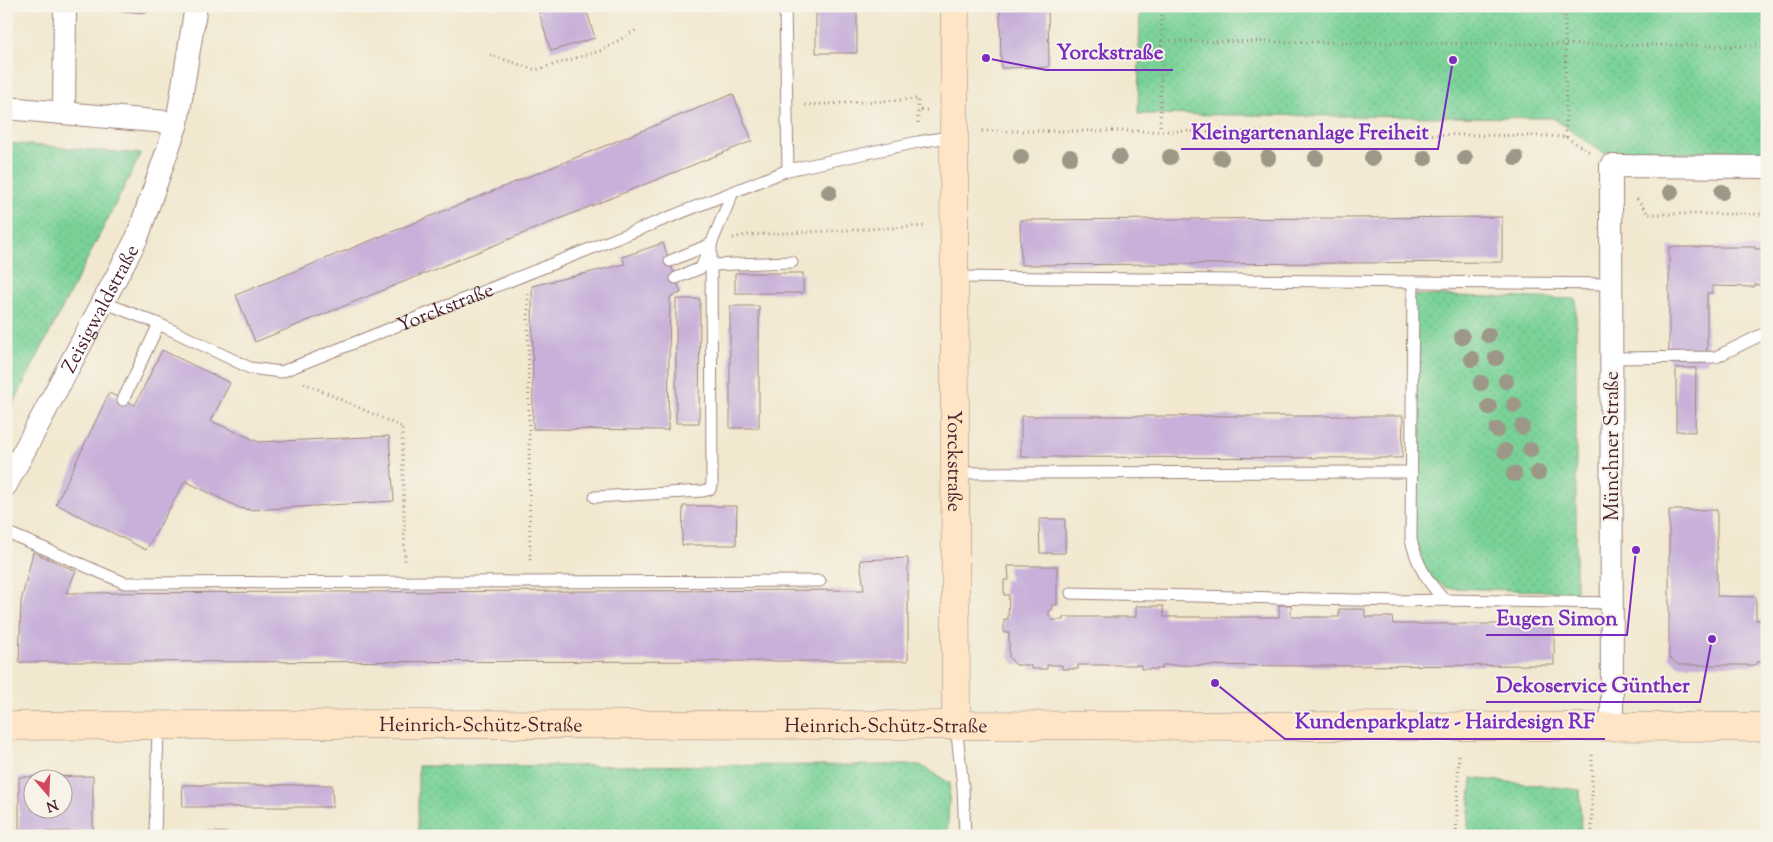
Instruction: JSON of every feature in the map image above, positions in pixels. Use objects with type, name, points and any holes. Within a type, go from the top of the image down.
[{"type":"main road","name":"Yorckstraße","points":[[955,6],[956,726]]},
{"type":"main road","name":"Heinrich-Schütz-Straße","points":[[6,726],[407,724],[1767,727]]},
{"type":"street","points":[[64,113],[65,6]]},
{"type":"street","name":"Zeisigwaldstraße","points":[[8,476],[137,238],[177,123],[196,6]]},
{"type":"street","points":[[6,108],[177,123]]},
{"type":"street","points":[[1611,166],[1767,167]]},
{"type":"street","name":"Münchner Straße","points":[[1602,727],[1612,603],[1611,166]]},
{"type":"lane","points":[[785,6],[788,170]]},
{"type":"lane","name":"Yorckstraße","points":[[103,302],[158,324],[250,368],[281,372],[788,170],[954,136]]},
{"type":"lane","points":[[676,278],[701,268],[732,192]]},
{"type":"lane","points":[[670,261],[710,244]]},
{"type":"lane","points":[[595,497],[703,490],[710,489],[712,485],[710,244]]},
{"type":"lane","points":[[710,265],[792,262]]},
{"type":"lane","points":[[955,277],[1611,284]]},
{"type":"lane","points":[[1413,282],[1411,540],[1417,562],[1429,584],[1444,600]]},
{"type":"lane","points":[[123,400],[158,324]]},
{"type":"lane","points":[[1611,358],[1716,357],[1767,332]]},
{"type":"lane","points":[[955,472],[1412,472]]},
{"type":"lane","points":[[6,532],[125,583],[820,581]]},
{"type":"lane","points":[[1071,593],[1397,601],[1612,603]]},
{"type":"lane","points":[[155,836],[158,726]]},
{"type":"lane","points":[[956,726],[963,787],[965,836]]},
{"type":"path","points":[[1160,131],[1162,6]]},
{"type":"path","points":[[1565,6],[1566,137]]},
{"type":"path","points":[[490,55],[536,70],[603,50],[636,30]]},
{"type":"path","points":[[1161,41],[1767,46]]},
{"type":"path","points":[[787,106],[918,99],[918,111]]},
{"type":"path","points":[[981,123],[981,131],[1160,131],[1566,137],[1611,166],[1648,214],[1767,214]]},
{"type":"path","points":[[710,244],[746,235],[955,225]]},
{"type":"path","points":[[528,274],[530,582]]},
{"type":"path","points":[[281,372],[402,426],[406,582]]},
{"type":"path","points":[[1456,836],[1460,727]]},
{"type":"path","points":[[1592,836],[1602,727]]},
{"type":"path","points":[[1638,836],[1654,832]]},
{"type":"green space","points":[[1140,6],[1767,6],[1767,153],[1604,153],[1553,118],[1138,114]]},
{"type":"green space","points":[[6,143],[141,154],[6,418]]},
{"type":"green space","points":[[1412,295],[1576,299],[1576,592],[1448,588],[1429,578],[1414,544]]},
{"type":"green space","points":[[920,765],[950,783],[947,836],[418,836],[418,766]]},
{"type":"green space","points":[[1472,778],[1580,790],[1581,833],[1467,836]]},
{"type":"building","points":[[99,6],[147,6],[146,13],[99,9]]},
{"type":"building","points":[[537,6],[585,6],[595,38],[551,51]]},
{"type":"building","points":[[816,6],[857,6],[857,53],[816,53]]},
{"type":"building","points":[[1000,6],[1048,6],[1049,67],[1001,68]]},
{"type":"building","points":[[733,94],[752,141],[255,342],[236,295]]},
{"type":"building","points":[[1502,217],[1502,262],[1021,265],[1020,220]]},
{"type":"building","points":[[663,243],[681,293],[670,297],[668,430],[533,429],[532,286],[625,264],[622,257]]},
{"type":"building","points":[[1669,247],[1755,247],[1755,249],[1767,249],[1767,285],[1755,285],[1754,287],[1712,286],[1712,293],[1707,293],[1707,363],[1669,363]]},
{"type":"building","points":[[735,273],[803,273],[803,293],[735,293]]},
{"type":"building","points":[[676,299],[700,299],[699,423],[676,423]]},
{"type":"building","points":[[730,306],[759,306],[759,428],[730,428]]},
{"type":"building","points":[[162,350],[230,383],[211,421],[259,442],[389,436],[394,501],[251,510],[240,508],[185,481],[146,550],[56,504],[109,393],[135,405]]},
{"type":"building","points":[[1676,368],[1696,368],[1695,432],[1676,431]]},
{"type":"building","points":[[1021,416],[1403,416],[1402,458],[1021,457]]},
{"type":"building","points":[[683,506],[737,506],[736,545],[682,545]]},
{"type":"building","points":[[1669,510],[1717,510],[1717,596],[1756,597],[1756,620],[1767,620],[1767,662],[1756,662],[1756,665],[1678,665],[1669,657]]},
{"type":"building","points":[[1039,519],[1065,519],[1065,553],[1040,553]]},
{"type":"building","points":[[33,552],[76,571],[66,593],[864,590],[860,560],[908,558],[908,661],[19,662],[21,602]]},
{"type":"building","points":[[1008,566],[1057,566],[1057,605],[1052,605],[1052,610],[1049,610],[1049,616],[1053,620],[1063,620],[1063,617],[1136,617],[1136,606],[1163,606],[1164,617],[1279,617],[1279,605],[1291,605],[1291,617],[1339,617],[1339,609],[1365,609],[1365,617],[1392,617],[1393,624],[1554,624],[1554,665],[1162,665],[1162,669],[1141,669],[1141,665],[1078,665],[1078,669],[1062,669],[1062,665],[1047,665],[1047,669],[1031,669],[1031,665],[1016,665],[1009,657],[1009,632],[1004,633],[1004,619],[1008,619],[1009,595],[1004,595],[1004,580],[1009,580]]},
{"type":"building","points":[[72,776],[93,776],[93,831],[19,832],[19,777],[22,777],[22,820],[72,820]]},
{"type":"building","points":[[182,785],[332,785],[333,807],[183,807]]},
{"type":"building","points":[[203,832],[248,833],[248,836],[204,836]]},
{"type":"place","name":"Yorckstraße","points":[[986,58]]},
{"type":"place","name":"Kleingartenanlage Freiheit","points":[[1453,60]]},
{"type":"place","name":"Eugen Simon","points":[[1636,550]]},
{"type":"place","name":"Dekoservice Günther","points":[[1712,639]]},
{"type":"place","name":"Kundenparkplatz - Hairdesign RF","points":[[1215,683]]}]
